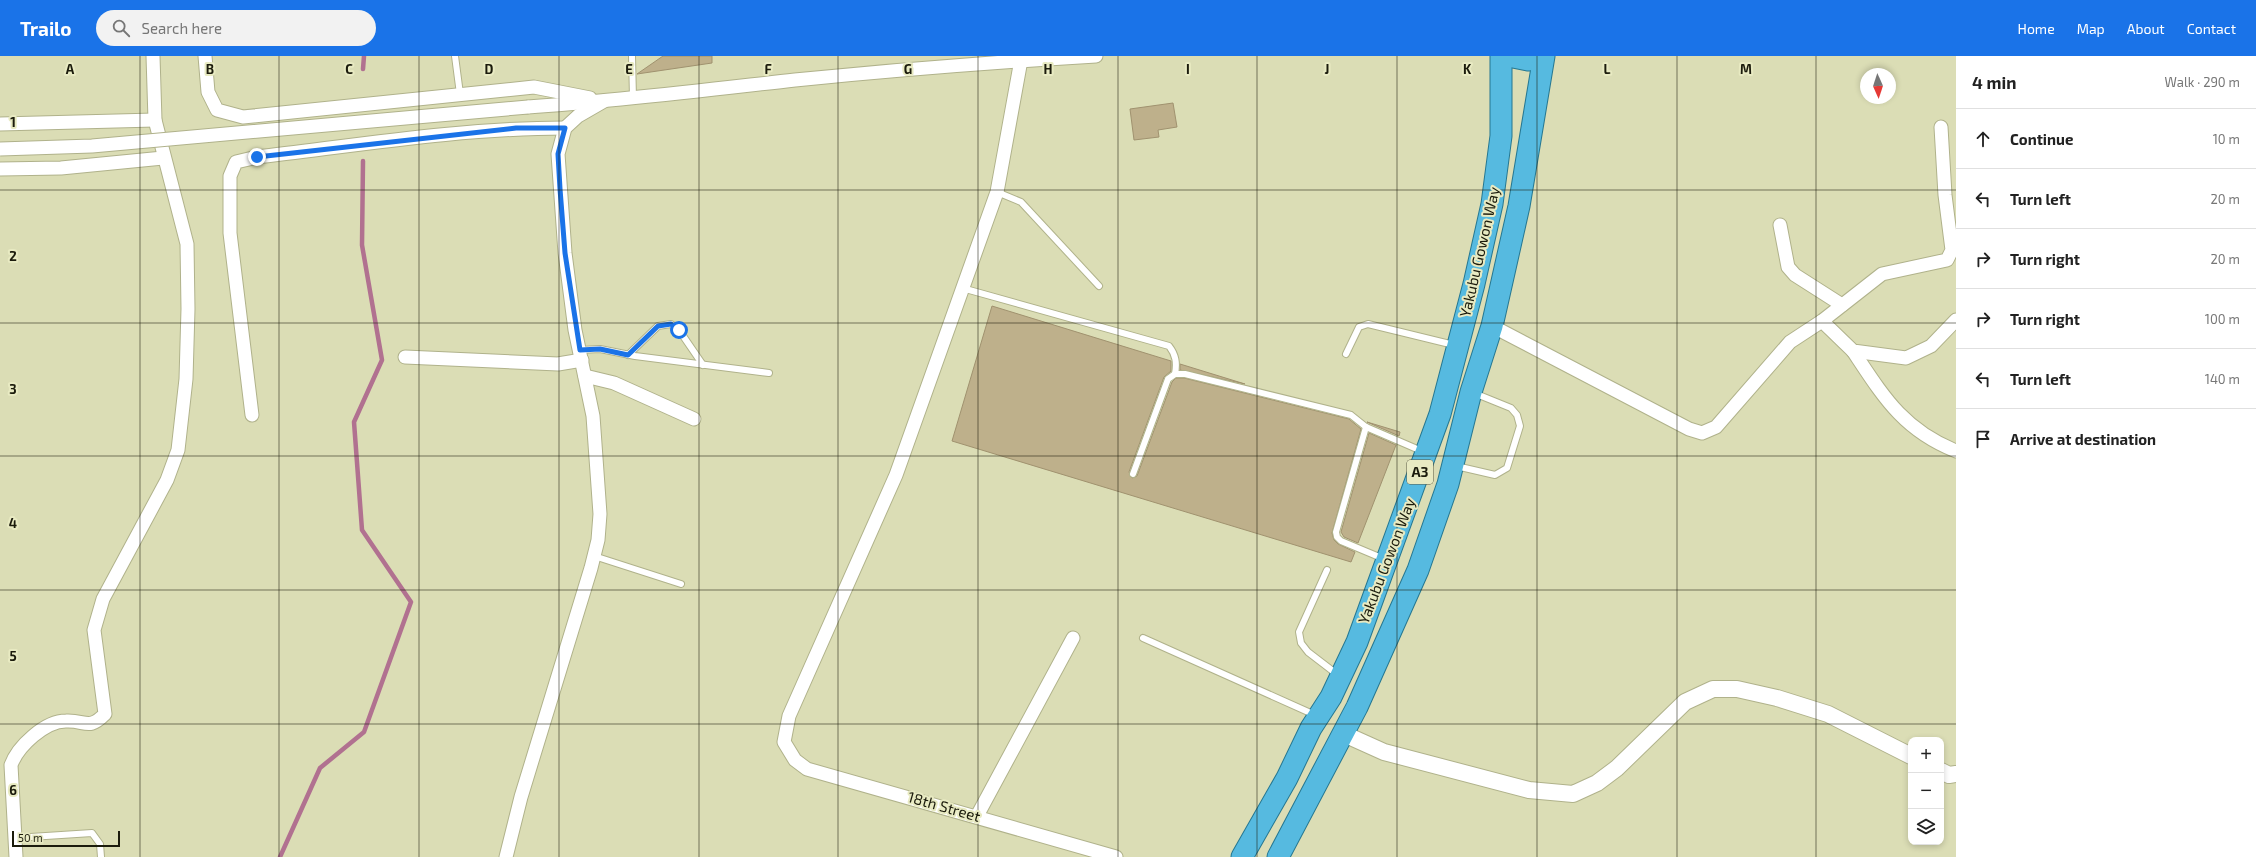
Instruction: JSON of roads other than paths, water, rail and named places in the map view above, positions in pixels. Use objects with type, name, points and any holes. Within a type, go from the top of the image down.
[{"type":"highway","name":"Yakubu Gowon Way","points":[[1242,857],[1287,778],[1357,642],[1440,414],[1476,277],[1498,169],[1501,56]]},
{"type":"highway","points":[[1508,56],[1528,60],[1540,56]]},
{"type":"highway","name":"Yakubu Gowon Way","points":[[1278,857],[1344,734],[1418,570],[1453,465],[1471,392],[1492,326],[1519,206],[1544,56]]},
{"type":"street","points":[[16,857],[11,765],[15,754],[41,730],[52,724],[67,721],[85,725],[95,723],[105,714],[94,630],[103,600],[167,480],[178,450],[186,379],[188,309],[186,244],[163,158],[155,120],[153,56]]},
{"type":"street","points":[[205,56],[208,92],[217,110],[243,116],[534,87],[604,101]]},
{"type":"street","points":[[0,149],[92,146],[604,101],[796,80],[1021,60],[1096,56]]},
{"type":"street","points":[[962,288],[997,192],[1021,60]]},
{"type":"street","points":[[506,857],[521,797],[598,540],[600,514],[594,416],[581,355],[565,253],[558,154],[565,128],[578,116],[604,101]]},
{"type":"street","points":[[0,124],[155,120]]},
{"type":"street","points":[[1492,326],[1689,429],[1702,432],[1716,427],[1790,342],[1822,321],[1882,274],[1947,260],[1952,250],[1945,195],[1941,127]]},
{"type":"street","points":[[252,415],[230,233],[230,176],[236,162],[257,157],[444,135],[516,128],[565,128]]},
{"type":"street","points":[[0,169],[61,168],[163,158]]},
{"type":"street","points":[[1780,225],[1788,267],[1795,276],[1842,304]]},
{"type":"street","name":"18th Street","points":[[962,288],[896,475],[789,716],[784,742],[795,760],[807,769],[977,816],[1116,857]]},
{"type":"street","points":[[1853,351],[1906,358],[1931,346],[1956,320]]},
{"type":"street","points":[[1822,321],[1853,351],[1886,401],[1908,424],[1942,445],[1956,451]]},
{"type":"street","points":[[405,357],[558,364],[581,355]]},
{"type":"street","points":[[585,376],[614,383],[694,420]]},
{"type":"street","points":[[977,816],[1073,638]]},
{"type":"street","points":[[1344,734],[1384,752],[1529,790],[1573,794],[1597,783],[1617,768],[1685,702],[1713,689],[1737,689],[1777,698],[1828,714],[1908,754]]},
{"type":"lane","points":[[455,56],[460,94]]},
{"type":"lane","points":[[632,56],[633,98]]},
{"type":"lane","points":[[997,192],[1021,202],[1098,286]]},
{"type":"lane","points":[[962,288],[1169,346],[1174,352],[1177,362],[1175,374]]},
{"type":"lane","points":[[628,355],[658,326],[671,324],[683,334],[703,364]]},
{"type":"lane","points":[[1346,354],[1359,328],[1368,324],[1458,346]]},
{"type":"lane","points":[[581,355],[600,349],[628,355],[769,373]]},
{"type":"lane","points":[[1133,474],[1168,379],[1175,374],[1185,374],[1351,415],[1366,427],[1427,453]]},
{"type":"lane","points":[[1453,465],[1495,475],[1507,468],[1520,426],[1518,416],[1511,408],[1471,392]]},
{"type":"lane","points":[[1366,427],[1336,532],[1337,537],[1341,540],[1386,560]]},
{"type":"lane","points":[[594,556],[681,584]]},
{"type":"lane","points":[[1327,570],[1299,632],[1301,644],[1308,652],[1340,677]]},
{"type":"lane","points":[[1143,638],[1318,716]]},
{"type":"lane","points":[[15,838],[92,833],[100,844],[101,857]]},
{"type":"waterway","points":[[363,69],[364,56]]},
{"type":"waterway","points":[[280,857],[320,768],[364,732],[411,602],[362,530],[354,422],[382,360],[362,245],[363,161]]}]
